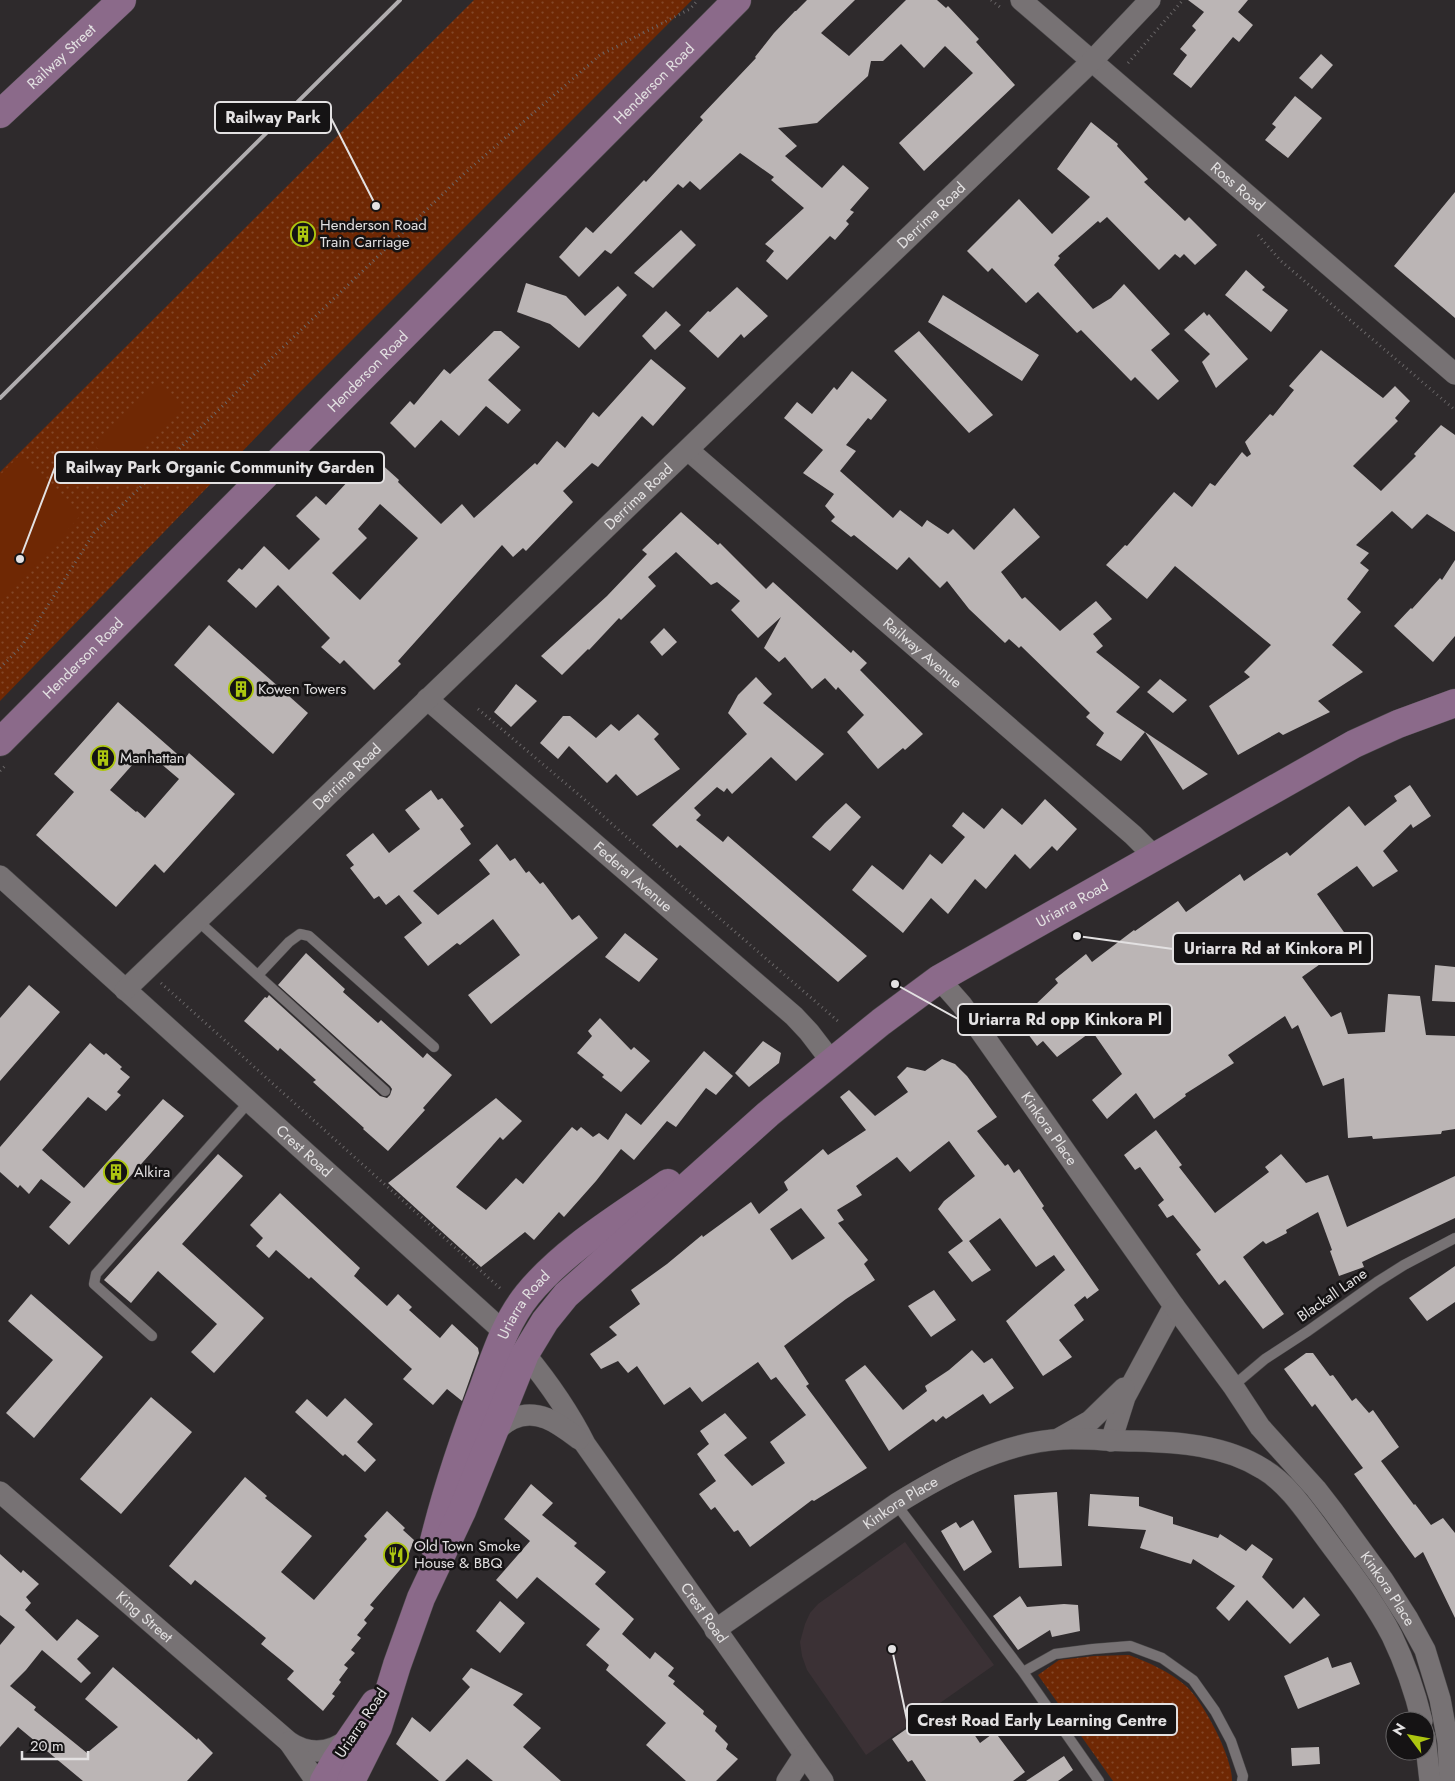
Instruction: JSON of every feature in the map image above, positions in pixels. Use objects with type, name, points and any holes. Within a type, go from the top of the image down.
[{"type":"main road","name":"Railway Street","points":[[0,114],[122,0]]},
{"type":"main road","name":"Henderson Road","points":[[0,742],[737,0]]},
{"type":"main road","name":"Uriarra Road","points":[[421,1598],[453,1532],[525,1354],[544,1321],[566,1296],[768,1114],[881,1022],[939,979],[1354,744],[1398,724],[1455,703]]},
{"type":"main road","name":"Uriarra Road","points":[[1398,724],[1455,714]]},
{"type":"main road","name":"Uriarra Road","points":[[351,1781],[378,1727],[397,1665],[421,1598],[448,1488],[472,1415],[504,1332],[513,1314],[528,1294],[565,1259],[601,1229],[768,1114]]},
{"type":"main road","name":"Crest Road","points":[[504,1332],[525,1354]]},
{"type":"main road","name":"Uriarra Road","points":[[324,1781],[381,1694],[397,1665]]},
{"type":"street","name":"Ross Road","points":[[1022,0],[1455,374]]},
{"type":"street","name":"Derrima Road","points":[[125,990],[1092,61],[1150,0]]},
{"type":"street","name":"Railway Avenue","points":[[688,450],[1133,835],[1155,857]]},
{"type":"street","name":"Federal Avenue","points":[[427,699],[794,1016],[832,1062]]},
{"type":"street","name":"Crest Road","points":[[0,876],[504,1332]]},
{"type":"street","name":"Kinkora Place","points":[[939,979],[962,1005],[1174,1306],[1233,1386],[1260,1427],[1316,1488],[1383,1580],[1425,1650],[1443,1714],[1448,1742],[1450,1781]]},
{"type":"street","points":[[1111,1441],[1120,1410],[1138,1370],[1174,1306]]},
{"type":"street","name":"Crest Road","points":[[525,1354],[552,1389],[585,1444],[823,1781]]},
{"type":"street","points":[[1055,1440],[1078,1429],[1102,1412],[1123,1390],[1138,1370]]},
{"type":"street","name":"Crest Road","points":[[490,1440],[503,1424],[515,1418],[532,1414],[550,1420],[585,1444]]},
{"type":"street","name":"Kinkora Place","points":[[1260,1427],[1268,1463],[1274,1477]]},
{"type":"street","name":"Kinkora Place","points":[[715,1630],[896,1504],[935,1481],[993,1455],[1055,1440],[1168,1442],[1201,1446],[1227,1453],[1252,1463],[1274,1477],[1312,1519],[1356,1578],[1381,1618],[1391,1635],[1408,1675],[1419,1711]]},
{"type":"street","name":"King Street","points":[[0,1492],[289,1742],[304,1750],[314,1752],[336,1747],[352,1736]]},
{"type":"street","name":"King Street","points":[[289,1742],[316,1781]]},
{"type":"street","points":[[787,1781],[804,1755]]},
{"type":"street","points":[[1428,1761],[1430,1781]]},
{"type":"lane","points":[[198,921],[385,1091]]},
{"type":"lane","points":[[258,975],[289,942],[300,934],[309,936],[434,1047]]},
{"type":"lane","points":[[152,1336],[94,1284],[96,1274],[249,1102]]},
{"type":"lane","name":"Blackall Lane","points":[[1233,1386],[1265,1359],[1377,1282],[1404,1265],[1455,1238]]},
{"type":"lane","points":[[896,1504],[1023,1672],[1099,1781]]},
{"type":"lane","points":[[1023,1672],[1055,1654],[1093,1649],[1130,1646],[1162,1658],[1193,1680],[1215,1711],[1231,1742],[1243,1776],[1242,1781]]},
{"type":"path","points":[[0,668],[22,646],[94,533],[452,185],[600,54],[690,8],[698,0]]},
{"type":"path","points":[[1128,63],[1183,0]]},
{"type":"path","points":[[1255,232],[1281,261],[1455,410]]},
{"type":"path","points":[[478,709],[840,1022]]},
{"type":"path","points":[[160,983],[255,1066],[501,1289]]},
{"type":"shaded area","points":[[474,0],[692,0],[297,395],[0,701],[0,472]]},
{"type":"shaded area","points":[[157,384],[181,407],[119,470],[96,447]]},
{"type":"shaded area","points":[[19,456],[80,516],[0,603],[0,475]]},
{"type":"shaded area","points":[[905,1542],[994,1665],[866,1755],[807,1670],[800,1642],[810,1613],[818,1604]]},
{"type":"shaded area","points":[[1129,1655],[1166,1672],[1193,1693],[1216,1730],[1228,1759],[1232,1781],[1113,1781],[1038,1675],[1059,1660]]},
{"type":"building","points":[[807,0],[855,0],[821,33],[849,56],[906,0],[937,0],[946,8],[948,6],[979,39],[976,42],[1015,85],[924,171],[899,143],[973,73],[945,46],[924,68],[901,44],[883,61],[871,61],[868,76],[817,123],[778,128],[797,146],[785,156],[822,188],[843,165],[869,188],[850,210],[854,212],[846,221],[849,224],[835,240],[830,236],[787,280],[766,261],[774,251],[765,244],[804,208],[771,180],[774,177],[740,153],[700,190],[690,181],[683,188],[678,184],[611,254],[605,250],[579,277],[559,257],[586,227],[593,233],[644,180],[646,182],[703,120],[700,117],[756,58],[774,33]]},
{"type":"building","points":[[1188,0],[1248,0],[1238,12],[1253,25],[1239,42],[1233,37],[1191,88],[1173,74],[1187,55],[1180,49],[1196,30],[1192,26],[1204,12]]},
{"type":"building","points":[[1321,54],[1333,65],[1312,89],[1299,78]]},
{"type":"building","points":[[1295,96],[1322,118],[1288,158],[1265,140],[1276,127],[1272,124]]},
{"type":"building","points":[[1091,122],[1118,144],[1117,146],[1148,179],[1144,182],[1185,221],[1189,217],[1217,245],[1195,265],[1184,254],[1180,258],[1175,254],[1159,270],[1107,217],[1100,223],[1098,221],[1058,256],[1060,258],[1054,265],[1093,309],[1111,298],[1124,284],[1170,334],[1151,350],[1179,381],[1158,400],[1135,377],[1131,381],[1081,330],[1077,333],[1038,292],[1026,303],[992,268],[988,272],[967,251],[1019,199],[1052,234],[1090,197],[1057,169]]},
{"type":"building","points":[[1455,192],[1455,318],[1394,266]]},
{"type":"building","points":[[681,230],[696,245],[653,288],[634,273]]},
{"type":"building","points":[[1246,270],[1265,287],[1262,290],[1288,310],[1271,332],[1225,295]]},
{"type":"building","points":[[526,283],[566,296],[585,316],[618,286],[627,295],[579,348],[550,324],[517,312]]},
{"type":"building","points":[[737,287],[768,316],[744,338],[741,334],[718,358],[689,331],[708,311],[710,312]]},
{"type":"building","points":[[943,295],[1039,355],[1022,381],[928,322]]},
{"type":"building","points":[[666,311],[681,325],[655,350],[642,336]]},
{"type":"building","points":[[1204,312],[1207,316],[1209,314],[1248,359],[1216,388],[1202,362],[1210,354],[1184,330]]},
{"type":"building","points":[[494,331],[501,331],[520,347],[488,380],[521,410],[508,424],[486,406],[459,436],[441,420],[415,448],[390,423],[410,401],[414,405],[444,369],[450,374]]},
{"type":"building","points":[[919,331],[993,415],[969,433],[894,351]]},
{"type":"building","points":[[1321,350],[1383,398],[1395,386],[1410,401],[1395,418],[1398,421],[1353,466],[1381,491],[1416,456],[1414,454],[1441,425],[1455,435],[1455,532],[1427,514],[1412,529],[1392,511],[1356,545],[1369,553],[1360,563],[1369,570],[1347,599],[1361,612],[1332,645],[1363,672],[1318,701],[1330,712],[1283,735],[1279,732],[1238,755],[1209,706],[1250,677],[1244,672],[1271,645],[1175,566],[1147,599],[1106,565],[1125,545],[1127,546],[1174,492],[1192,507],[1210,483],[1215,486],[1242,452],[1247,457],[1251,454],[1245,442],[1270,414],[1273,416],[1294,390],[1289,386]]},
{"type":"building","points":[[651,359],[686,388],[653,426],[642,416],[598,467],[592,463],[563,491],[573,502],[526,551],[523,548],[513,557],[502,545],[398,661],[401,664],[374,690],[344,660],[340,664],[321,647],[330,638],[278,585],[256,608],[227,581],[239,568],[242,570],[264,546],[289,570],[320,539],[296,516],[316,496],[326,505],[350,479],[346,474],[367,451],[399,480],[398,482],[441,524],[462,504],[474,518],[535,463],[537,465],[557,441],[565,448],[593,412],[599,417]],"holes":[[[380,504],[418,538],[360,600],[332,573],[367,538],[358,529]]]},
{"type":"building","points":[[852,371],[887,400],[871,420],[868,418],[846,445],[856,451],[840,471],[893,518],[900,510],[922,527],[927,520],[948,534],[953,529],[974,550],[1014,508],[1040,537],[1001,572],[1022,599],[1025,597],[1060,631],[1096,601],[1112,619],[1093,634],[1103,646],[1096,652],[1140,687],[1116,712],[1145,732],[1121,761],[1096,745],[1104,733],[1086,717],[1090,713],[1021,646],[1019,648],[1009,639],[1005,643],[969,609],[947,581],[940,588],[909,557],[897,570],[854,535],[851,537],[831,521],[835,517],[825,506],[834,494],[803,473],[823,450],[784,418],[797,402],[812,414],[834,387],[837,390]]},
{"type":"building","points":[[681,512],[718,545],[720,543],[766,589],[773,582],[851,653],[853,650],[867,663],[860,670],[923,734],[905,750],[903,748],[878,769],[847,732],[864,715],[838,687],[836,690],[825,678],[812,689],[785,657],[779,662],[764,648],[781,617],[758,638],[731,610],[740,601],[717,582],[711,585],[676,552],[648,577],[656,586],[621,620],[619,618],[562,675],[541,656],[607,596],[647,554],[642,550]]},
{"type":"building","points":[[1455,560],[1455,636],[1433,662],[1394,626],[1440,578],[1442,580]]},
{"type":"building","name":"Kowen Towers","points":[[209,625],[308,713],[273,754],[174,665]]},
{"type":"building","points":[[664,628],[677,642],[662,656],[650,642]]},
{"type":"building","points":[[756,677],[772,694],[763,703],[824,754],[796,781],[771,757],[732,794],[727,788],[724,792],[717,787],[694,808],[701,815],[696,820],[723,842],[728,836],[867,956],[838,982],[680,845],[677,848],[652,825],[747,734],[728,713],[738,695]]},
{"type":"building","points":[[1160,679],[1187,700],[1173,713],[1147,692]]},
{"type":"building","points":[[516,684],[537,701],[511,727],[494,712]]},
{"type":"building","points":[[118,702],[184,760],[189,753],[235,794],[164,873],[155,864],[116,907],[36,835],[74,792],[54,774]],"holes":[[[141,755],[149,762],[153,757],[179,779],[145,818],[110,790]]]},
{"type":"building","points":[[638,714],[659,734],[654,739],[680,769],[637,796],[616,774],[607,783],[569,746],[558,759],[540,743],[563,716],[570,716],[596,738],[611,724],[619,731]]},
{"type":"building","points":[[1145,732],[1208,774],[1183,790]]},
{"type":"building","points":[[1410,785],[1431,816],[1413,828],[1411,824],[1383,851],[1398,871],[1373,887],[1357,866],[1317,894],[1351,942],[1302,977],[1331,1017],[1341,1012],[1348,1034],[1385,1032],[1388,994],[1420,996],[1426,1035],[1455,1036],[1455,1129],[1442,1131],[1441,1134],[1373,1139],[1372,1136],[1348,1138],[1344,1078],[1323,1086],[1298,1025],[1292,1029],[1285,1016],[1228,1055],[1234,1063],[1185,1094],[1186,1096],[1154,1119],[1136,1093],[1107,1119],[1092,1100],[1122,1074],[1092,1031],[1057,1057],[1043,1041],[1037,1046],[1016,1018],[1035,1005],[1058,983],[1055,979],[1086,954],[1092,962],[1134,930],[1178,901],[1186,912],[1240,874],[1244,881],[1287,852],[1290,856],[1349,806],[1365,826],[1397,801],[1394,796]]},
{"type":"building","points":[[431,790],[438,800],[442,798],[464,826],[460,829],[471,844],[413,891],[438,915],[490,874],[479,860],[497,844],[510,861],[515,858],[526,873],[529,871],[540,884],[543,882],[572,920],[579,915],[598,938],[491,1024],[468,995],[520,955],[493,919],[460,945],[457,943],[428,966],[404,937],[422,923],[399,895],[386,905],[379,896],[374,899],[350,868],[354,865],[346,855],[373,833],[389,853],[420,829],[405,810]]},
{"type":"building","points":[[1045,799],[1077,829],[1057,851],[1052,846],[1030,869],[1015,854],[986,889],[975,879],[948,914],[931,898],[903,933],[852,890],[872,865],[903,890],[930,854],[942,864],[965,837],[952,826],[963,812],[984,829],[1002,808],[1022,825]]},
{"type":"building","points":[[846,803],[861,817],[830,851],[812,837]]},
{"type":"building","points":[[625,933],[658,959],[639,982],[605,957]]},
{"type":"building","points":[[306,953],[345,989],[343,992],[378,1023],[381,1020],[423,1058],[427,1053],[452,1075],[423,1108],[425,1110],[388,1151],[313,1082],[316,1080],[280,1048],[278,1051],[244,1021],[269,995],[380,1096],[387,1098],[390,1095],[392,1089],[390,1086],[278,985]]},
{"type":"building","points":[[1435,965],[1455,967],[1455,1002],[1432,1001]]},
{"type":"building","points":[[29,985],[60,1012],[0,1081],[0,1018]]},
{"type":"building","points":[[600,1018],[631,1050],[634,1047],[650,1061],[621,1092],[577,1053],[592,1036],[588,1031]]},
{"type":"building","points":[[763,1041],[781,1053],[779,1063],[749,1087],[735,1073]]},
{"type":"building","points":[[90,1043],[104,1055],[106,1053],[130,1077],[117,1092],[121,1095],[106,1111],[88,1097],[42,1150],[84,1188],[163,1099],[184,1116],[69,1245],[49,1227],[71,1202],[41,1179],[29,1194],[20,1185],[18,1188],[0,1172],[0,1147]]},
{"type":"building","points":[[704,1051],[733,1076],[716,1095],[706,1088],[676,1127],[667,1121],[634,1160],[621,1149],[564,1217],[559,1212],[534,1240],[525,1232],[481,1267],[388,1183],[496,1098],[522,1121],[503,1140],[500,1137],[456,1187],[486,1210],[516,1178],[523,1184],[572,1127],[577,1131],[581,1127],[593,1137],[599,1133],[608,1140],[626,1113],[641,1125]]},
{"type":"building","points":[[942,1059],[955,1064],[967,1076],[997,1117],[977,1131],[1005,1166],[1008,1164],[1014,1173],[1019,1169],[1044,1206],[1042,1208],[1099,1290],[1087,1299],[1085,1296],[1074,1305],[1084,1320],[1059,1340],[1072,1357],[1043,1376],[1006,1321],[1065,1270],[1054,1255],[1036,1267],[1000,1218],[969,1241],[991,1270],[972,1282],[948,1252],[963,1241],[938,1209],[944,1201],[975,1176],[949,1141],[910,1172],[897,1157],[856,1186],[862,1195],[837,1210],[844,1220],[838,1223],[868,1260],[864,1264],[875,1280],[846,1299],[784,1346],[809,1384],[806,1386],[867,1468],[814,1501],[812,1500],[750,1547],[738,1530],[734,1532],[715,1507],[711,1510],[699,1494],[716,1481],[697,1454],[709,1444],[700,1431],[725,1413],[747,1438],[724,1455],[752,1486],[785,1463],[770,1442],[806,1415],[776,1377],[771,1380],[758,1362],[702,1402],[690,1387],[664,1405],[637,1366],[628,1373],[618,1361],[601,1369],[590,1354],[617,1335],[609,1327],[640,1304],[631,1290],[702,1235],[703,1237],[751,1202],[759,1214],[788,1190],[784,1182],[823,1149],[828,1155],[866,1130],[840,1097],[849,1090],[875,1116],[908,1092],[897,1077],[907,1067],[925,1071]],"holes":[[[801,1208],[825,1238],[792,1260],[770,1229]]]},
{"type":"building","points":[[1156,1130],[1182,1165],[1179,1167],[1215,1213],[1269,1172],[1265,1167],[1281,1154],[1306,1183],[1328,1175],[1347,1227],[1455,1176],[1455,1218],[1362,1262],[1364,1267],[1339,1276],[1318,1212],[1286,1230],[1287,1233],[1266,1244],[1263,1241],[1243,1257],[1284,1314],[1263,1329],[1225,1280],[1219,1285],[1196,1254],[1201,1250],[1173,1215],[1167,1218],[1158,1205],[1164,1200],[1140,1167],[1135,1170],[1124,1155]]},
{"type":"building","points":[[218,1154],[243,1176],[182,1244],[264,1318],[214,1373],[191,1352],[217,1324],[158,1271],[131,1303],[104,1280]]},
{"type":"building","points":[[280,1193],[360,1268],[354,1276],[387,1306],[398,1294],[412,1307],[409,1310],[440,1338],[452,1324],[478,1348],[479,1353],[462,1401],[447,1389],[433,1405],[403,1379],[412,1369],[311,1277],[309,1279],[276,1250],[269,1258],[256,1246],[263,1238],[250,1225]]},
{"type":"building","points":[[1455,1266],[1455,1302],[1427,1321],[1409,1298]]},
{"type":"building","points":[[934,1290],[956,1320],[931,1337],[908,1306]]},
{"type":"building","points":[[31,1294],[103,1357],[34,1438],[6,1413],[53,1360],[8,1321]]},
{"type":"building","points":[[972,1350],[984,1363],[992,1358],[1014,1388],[990,1404],[983,1394],[946,1419],[943,1416],[936,1422],[933,1419],[889,1451],[845,1380],[865,1365],[903,1410],[927,1391],[925,1386],[949,1370]]},
{"type":"building","points":[[1306,1353],[1313,1353],[1330,1376],[1333,1375],[1352,1401],[1356,1398],[1369,1413],[1373,1410],[1399,1447],[1381,1461],[1431,1525],[1443,1518],[1455,1533],[1455,1618],[1423,1552],[1415,1558],[1354,1474],[1363,1468],[1315,1404],[1312,1407],[1284,1369]]},
{"type":"building","points":[[151,1397],[192,1432],[121,1514],[80,1479]]},
{"type":"building","points":[[345,1398],[373,1424],[357,1442],[376,1460],[365,1472],[345,1454],[343,1456],[295,1412],[307,1399],[327,1417]]},
{"type":"building","points":[[245,1477],[267,1496],[265,1498],[312,1536],[281,1572],[314,1600],[367,1539],[364,1536],[387,1511],[405,1528],[403,1530],[414,1540],[405,1564],[370,1605],[374,1608],[364,1620],[367,1623],[357,1635],[361,1638],[351,1650],[355,1653],[344,1665],[348,1668],[332,1694],[335,1696],[323,1711],[287,1679],[294,1671],[261,1644],[266,1638],[195,1580],[191,1585],[169,1566]]},
{"type":"building","points":[[531,1484],[553,1503],[542,1515],[577,1543],[574,1546],[606,1572],[595,1584],[634,1619],[622,1634],[650,1659],[655,1652],[674,1668],[668,1676],[675,1681],[673,1684],[704,1711],[703,1714],[717,1726],[715,1731],[728,1744],[726,1749],[738,1759],[716,1781],[686,1781],[646,1745],[666,1723],[606,1670],[609,1665],[586,1645],[600,1629],[537,1577],[517,1599],[496,1580],[530,1541],[504,1519]]},
{"type":"building","points":[[1057,1492],[1062,1566],[1019,1568],[1014,1495]]},
{"type":"building","points":[[1090,1494],[1139,1497],[1139,1506],[1173,1517],[1173,1524],[1218,1538],[1220,1534],[1246,1551],[1252,1544],[1273,1559],[1262,1577],[1293,1609],[1304,1597],[1320,1615],[1290,1644],[1247,1600],[1229,1621],[1216,1608],[1235,1586],[1193,1559],[1191,1564],[1140,1548],[1146,1530],[1088,1526]]},
{"type":"building","points":[[973,1520],[992,1552],[964,1571],[941,1531],[956,1522],[960,1528]]},
{"type":"building","points":[[0,1554],[21,1573],[23,1570],[39,1584],[26,1597],[31,1603],[25,1610],[57,1641],[77,1619],[99,1636],[77,1659],[91,1673],[81,1683],[42,1650],[10,1686],[36,1707],[34,1710],[87,1753],[118,1727],[85,1699],[113,1667],[197,1740],[198,1738],[213,1753],[187,1781],[83,1781],[18,1727],[0,1747],[0,1645],[15,1627],[0,1615]]},
{"type":"building","points":[[1020,1596],[1027,1607],[1064,1604],[1078,1605],[1080,1631],[1052,1637],[1050,1630],[1018,1650],[993,1616]]},
{"type":"building","points":[[500,1601],[525,1623],[500,1653],[476,1631]]},
{"type":"building","points":[[1328,1657],[1332,1668],[1351,1662],[1360,1684],[1298,1709],[1284,1676]]},
{"type":"building","points":[[471,1668],[523,1694],[513,1705],[541,1728],[523,1747],[561,1781],[493,1781],[467,1759],[445,1781],[439,1781],[396,1744],[412,1717],[430,1732],[470,1687],[462,1679]]},
{"type":"building","points":[[945,1713],[953,1725],[963,1718],[980,1743],[995,1732],[1025,1772],[1013,1781],[926,1781],[912,1760],[908,1762],[892,1739],[912,1725],[917,1732]]},
{"type":"building","points":[[1319,1747],[1320,1764],[1292,1766],[1291,1748]]},
{"type":"building","points":[[1064,1756],[1073,1770],[1058,1781],[1026,1781]]},
{"type":"railway","points":[[0,398],[400,0]]},
{"type":"place","name":"Railway Park","points":[[376,206]]},
{"type":"place","name":"Henderson Road Train Carriage","points":[[303,234]]},
{"type":"place","name":"Railway Park Organic Community Garden","points":[[20,559]]},
{"type":"place","name":"Kowen Towers","points":[[241,689]]},
{"type":"place","name":"Manhattan","points":[[103,758]]},
{"type":"place","name":"Uriarra Rd at Kinkora Pl","points":[[1077,936]]},
{"type":"place","name":"Uriarra Rd opp Kinkora Pl","points":[[895,984]]},
{"type":"place","name":"Alkira","points":[[116,1172]]},
{"type":"place","name":"Old Town Smoke House & BBQ","points":[[396,1555]]},
{"type":"place","name":"Crest Road Early Learning Centre","points":[[892,1649]]}]
